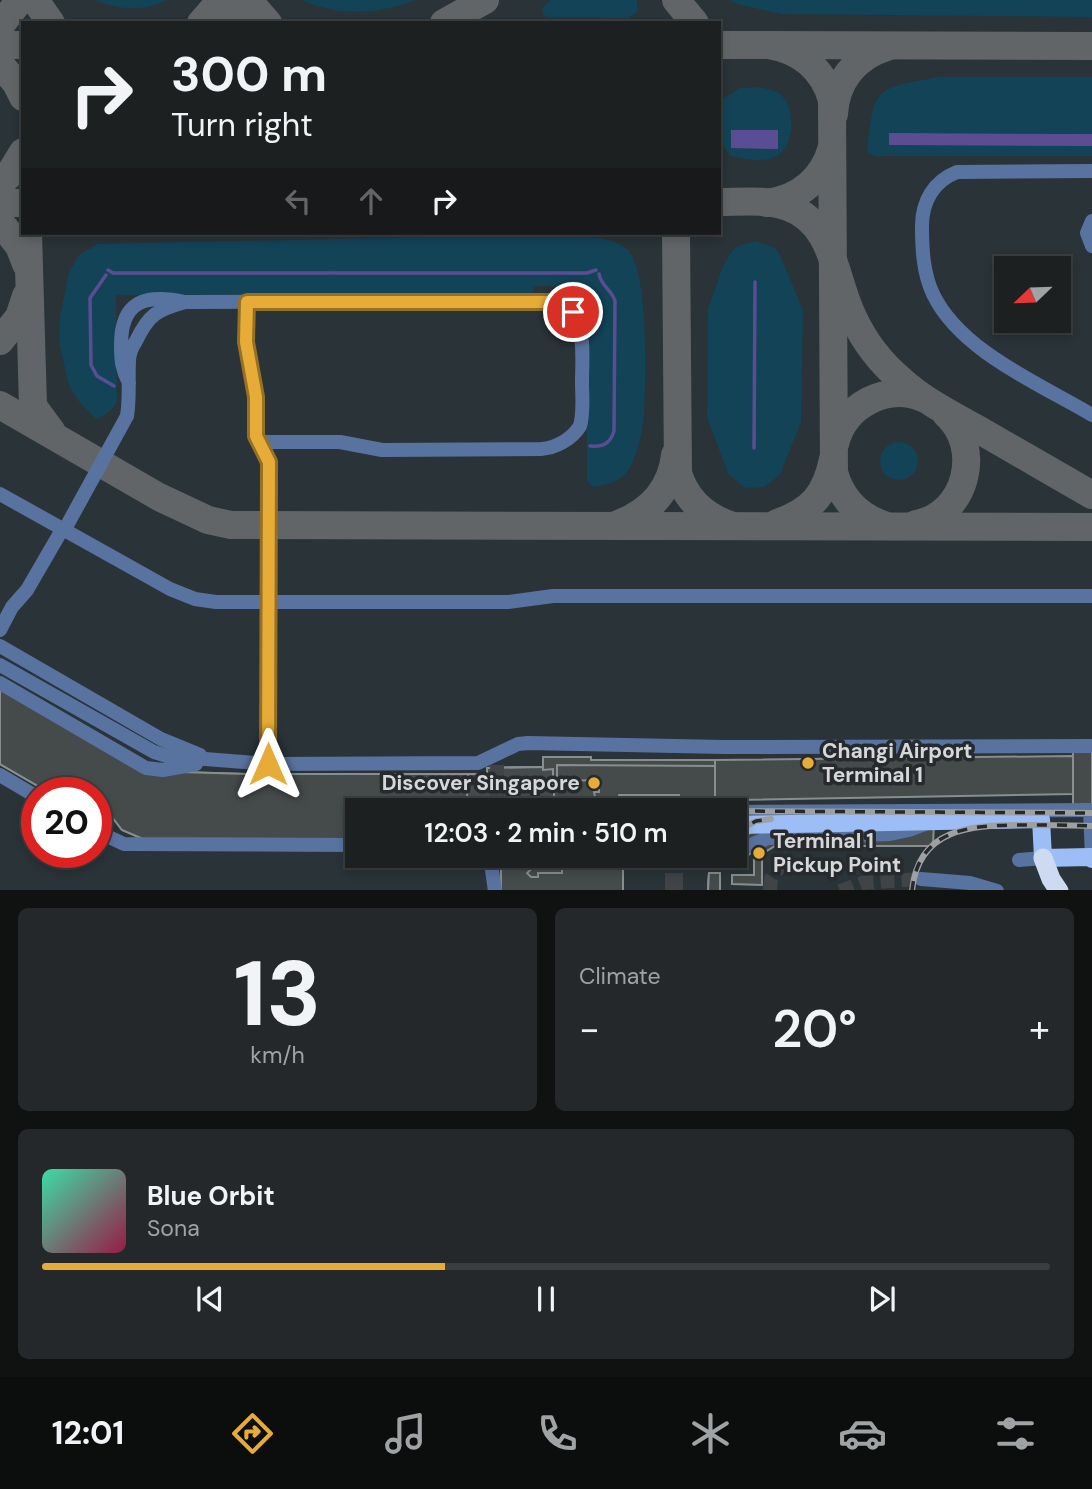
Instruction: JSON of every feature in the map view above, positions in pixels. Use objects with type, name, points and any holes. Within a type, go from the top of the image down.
[{"type":"highway","points":[[1043,858],[1058,890]]},
{"type":"main road","points":[[747,825],[1041,819],[1043,858],[1092,857]]},
{"type":"lane","points":[[1092,171],[957,172],[939,182],[927,199],[923,211],[922,233],[927,278],[933,294],[955,325],[997,359],[1092,415]]},
{"type":"lane","points":[[1092,221],[1087,233],[1092,246]]},
{"type":"lane","points":[[129,383],[121,362],[121,331],[124,318],[136,305],[151,299],[185,302],[548,301],[562,303],[573,312],[579,324],[583,342],[582,421],[573,435],[555,446],[541,449],[382,450],[340,442],[265,442],[256,436]]},
{"type":"lane","points":[[0,630],[12,607],[27,590],[64,529],[123,426],[129,406],[129,356],[143,326],[159,311],[185,302]]},
{"type":"lane","points":[[247,302],[246,342],[256,397],[256,436],[269,462],[268,764]]},
{"type":"lane","points":[[0,494],[183,595],[216,602],[508,602],[553,596],[1092,596]]},
{"type":"lane","points":[[2,645],[161,739],[215,760]]},
{"type":"lane","points":[[0,665],[154,752],[167,756],[268,764],[478,763],[518,744],[528,743],[724,747],[1092,746]]},
{"type":"lane","points":[[0,683],[146,768],[163,770],[215,760]]},
{"type":"lane","points":[[497,765],[508,749]]},
{"type":"lane","points":[[0,775],[21,787]]},
{"type":"lane","points":[[747,811],[1091,815]]},
{"type":"lane","points":[[1041,819],[1091,815]]},
{"type":"lane","points":[[1091,815],[1092,857]]},
{"type":"lane","points":[[747,846],[768,838],[890,834],[933,820]]},
{"type":"lane","points":[[112,838],[124,844],[345,845]]},
{"type":"lane","points":[[1018,860],[1043,858]]},
{"type":"lane","points":[[492,868],[496,890]]},
{"type":"lane","points":[[496,890],[497,868]]},
{"type":"lane","points":[[920,879],[970,883],[994,890]]},
{"type":"shaded area","points":[[0,0],[1092,0],[1092,890],[0,890]]},
{"type":"shaded area","points":[[95,0],[166,0],[158,4],[131,8],[112,6]]},
{"type":"shaded area","points":[[301,0],[416,0],[359,12],[329,9]]},
{"type":"shaded area","points":[[551,0],[637,0],[637,11],[629,18],[547,17],[542,8]]},
{"type":"shaded area","points":[[730,0],[1092,0],[1092,17],[781,14]]},
{"type":"shaded area","points":[[939,77],[1092,77],[1092,134],[889,133],[889,145],[1092,146],[1092,156],[875,156],[867,152],[872,114],[881,94],[901,84]]},
{"type":"shaded area","points":[[760,87],[780,94],[785,100],[791,117],[790,136],[782,152],[775,157],[753,160],[731,156],[722,144],[723,99],[740,88]]},
{"type":"shaded area","points":[[731,130],[778,130],[778,149],[731,148]]},
{"type":"shaded area","points":[[889,133],[1092,134],[1092,146],[889,145]]},
{"type":"shaded area","points":[[518,235],[573,235],[614,242],[627,249],[634,260],[643,301],[645,397],[642,426],[632,463],[622,477],[608,484],[592,487],[587,481],[586,286],[533,286],[533,294],[116,295],[117,401],[109,412],[96,419],[80,403],[69,386],[59,341],[60,317],[69,272],[79,255],[97,244]]},
{"type":"shaded area","points":[[756,241],[775,248],[803,310],[801,422],[780,475],[764,487],[754,488],[744,487],[728,474],[707,417],[708,309],[730,254],[737,246]]},
{"type":"shaded area","points":[[899,442],[912,448],[918,461],[912,474],[899,480],[886,474],[880,461],[886,448]]},
{"type":"building","name":"Changi Airport Terminal 1","points":[[0,684],[147,771],[247,774],[487,774],[487,768],[543,767],[543,757],[591,757],[591,760],[715,760],[1073,756],[1073,794],[747,800],[345,798],[345,841],[143,839],[122,830],[112,817],[112,777],[22,777],[0,764]]},
{"type":"building","name":"Changi Airport Terminal 1","points":[[0,684],[147,771],[247,774],[487,774],[487,768],[543,767],[543,757],[591,757],[591,760],[715,760],[715,798],[345,798],[345,841],[143,839],[122,830],[112,817],[112,777],[22,777],[0,764]]},
{"type":"building","points":[[1073,749],[1092,749],[1092,805],[1073,805]]},
{"type":"building","points":[[557,765],[715,766],[715,798],[595,798],[594,792],[599,792],[599,780],[557,781]]},
{"type":"building","points":[[487,768],[553,769],[553,781],[542,780],[542,784],[554,784],[554,798],[467,798],[468,774],[487,774]]},
{"type":"building","points":[[619,795],[679,795],[679,798],[619,798]]},
{"type":"building","name":"Terminal 1 Pickup Point","points":[[934,821],[933,846],[775,846],[762,854],[762,885],[732,884],[732,875],[754,875],[754,851],[747,856],[747,836],[754,830]]},
{"type":"building","points":[[501,868],[623,868],[623,890],[501,890]]},
{"type":"building","points":[[501,868],[623,868],[623,890],[501,890]]},
{"type":"building","points":[[533,868],[562,868],[562,873],[538,873],[538,877],[531,877],[527,873]]},
{"type":"building","points":[[709,873],[720,873],[720,890],[708,890]]},
{"type":"building","points":[[709,873],[720,873],[720,890],[708,890]]},
{"type":"building","points":[[709,873],[720,873],[720,890],[708,890]]},
{"type":"waterway","points":[[108,270],[113,273],[330,273]]},
{"type":"waterway","points":[[332,273],[587,273],[596,270]]},
{"type":"waterway","points":[[590,446],[605,444],[614,431],[615,301],[599,274]]},
{"type":"waterway","points":[[106,275],[90,298],[91,365],[97,376],[114,386]]},
{"type":"waterway","points":[[754,448],[755,282]]},
{"type":"taxiway","points":[[0,26],[20,0]]},
{"type":"taxiway","points":[[35,0],[50,21]]},
{"type":"taxiway","points":[[203,21],[221,0]]},
{"type":"taxiway","points":[[234,0],[234,21]]},
{"type":"taxiway","points":[[248,0],[266,21]]},
{"type":"taxiway","points":[[448,21],[485,0]]},
{"type":"taxiway","points":[[676,0],[693,21]]},
{"type":"taxiway","points":[[0,45],[21,45]]},
{"type":"taxiway","points":[[721,45],[1092,46]]},
{"type":"taxiway","points":[[768,45],[790,51],[809,63],[823,79],[832,100],[834,472],[841,490],[852,505],[866,517],[884,525]]},
{"type":"taxiway","points":[[834,114],[839,91],[849,72],[866,57],[887,47]]},
{"type":"taxiway","points":[[0,64],[21,93]]},
{"type":"taxiway","points":[[767,203],[800,192],[823,169],[832,147]]},
{"type":"taxiway","points":[[0,184],[21,155]]},
{"type":"taxiway","points":[[721,202],[771,203],[804,215],[824,239],[862,335],[894,373],[919,395],[940,408],[1092,495]]},
{"type":"taxiway","points":[[0,203],[21,203]]},
{"type":"taxiway","points":[[0,222],[19,246],[26,264]]},
{"type":"taxiway","points":[[28,235],[33,406],[52,432]]},
{"type":"taxiway","points":[[676,235],[678,473],[681,483],[697,506],[730,525]]},
{"type":"taxiway","points":[[0,341],[19,317],[26,296]]},
{"type":"taxiway","points":[[835,444],[847,418],[869,401],[895,393],[923,398]]},
{"type":"taxiway","points":[[0,405],[159,497],[208,520],[231,525],[1092,527]]},
{"type":"taxiway","points":[[916,524],[933,518],[947,508],[958,494],[964,478],[964,444],[957,428],[946,414]]},
{"type":"taxiway","points":[[618,524],[640,513],[657,498],[669,479],[675,455]]},
{"type":"taxiway","points":[[777,523],[800,513],[816,500],[826,482],[833,459]]},
{"type":"tunnel","points":[[497,765],[497,798]]},
{"type":"tunnel","points":[[770,890],[771,879],[784,860]]},
{"type":"tunnel","points":[[674,868],[674,890]]},
{"type":"tunnel","points":[[843,890],[862,883],[921,879]]},
{"type":"railway","points":[[747,811],[1092,813]]},
{"type":"railway","points":[[747,826],[756,821],[771,819]]},
{"type":"railway","points":[[912,890],[916,870],[925,854],[936,842],[950,834],[984,826],[1092,826]]},
{"type":"place","name":"Changi Airport Terminal 1","points":[[808,763]]},
{"type":"place","name":"Discover Singapore","points":[[594,783]]},
{"type":"place","name":"Terminal 1 Pickup Point","points":[[759,853]]},
{"type":"route","points":[[268,764],[269,462],[267,453],[256,436],[256,397],[246,342],[247,302],[556,302],[562,303],[573,312]]}]
